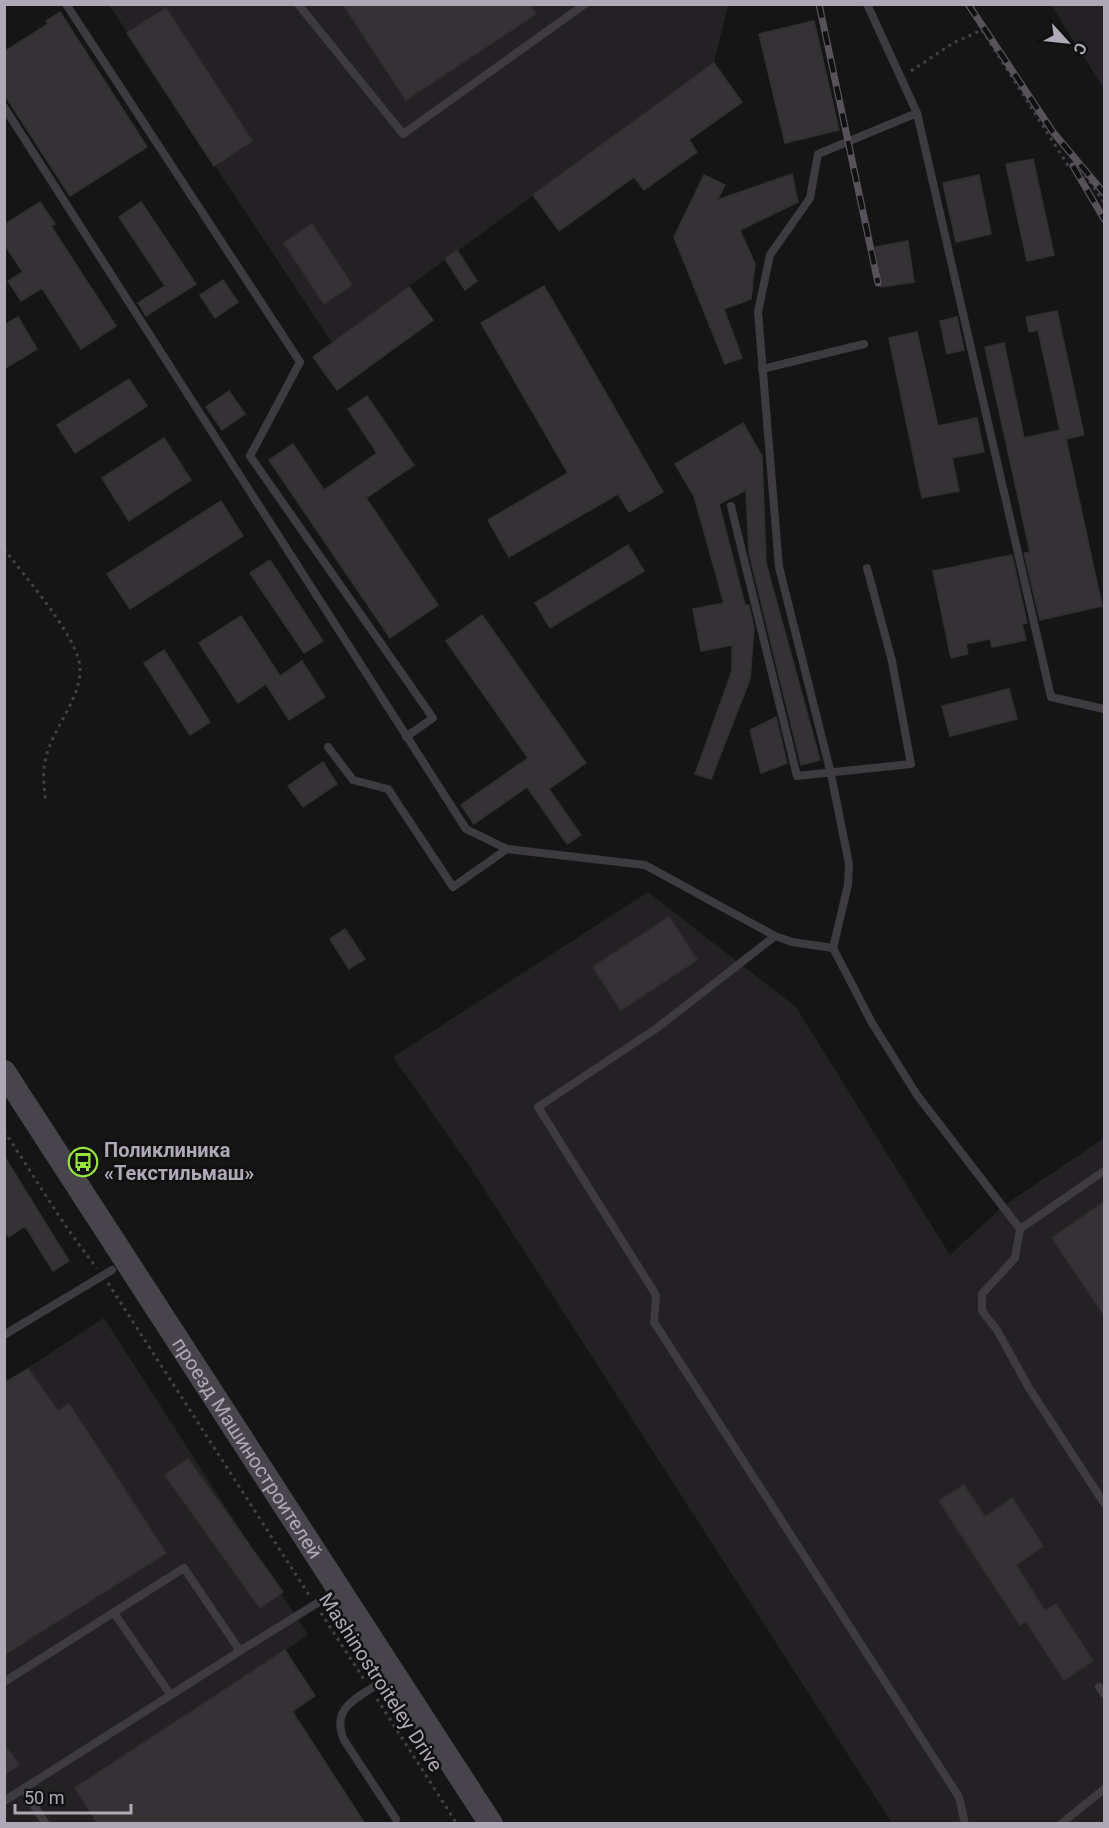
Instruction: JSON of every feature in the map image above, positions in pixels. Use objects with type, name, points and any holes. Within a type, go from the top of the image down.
[{"type":"main road","points":[[4,1072],[114,1269]]},
{"type":"main road","points":[[4,1101],[114,1269]]},
{"type":"main road","name":"Mashinostroiteley Drive","points":[[114,1269],[327,1597],[376,1685],[473,1824]]},
{"type":"main road","points":[[327,1597],[491,1824]]},
{"type":"lane","points":[[66,4],[300,362],[250,456],[433,718],[406,737]]},
{"type":"lane","points":[[298,4],[403,134],[585,4]]},
{"type":"lane","points":[[867,4],[917,113],[1051,697],[1104,709]]},
{"type":"lane","points":[[4,107],[466,829],[507,849],[645,865],[775,936],[792,942],[833,948]]},
{"type":"lane","points":[[917,113],[818,154],[810,198],[770,255],[758,312],[779,567],[831,774],[849,864],[849,885],[833,948],[872,1023],[917,1095],[1020,1229]]},
{"type":"lane","points":[[762,369],[864,344]]},
{"type":"lane","points":[[731,506],[797,776],[911,764],[891,661],[867,568]]},
{"type":"lane","points":[[328,747],[353,780],[388,789],[453,887],[507,849]]},
{"type":"lane","points":[[775,936],[657,1028],[538,1107],[656,1295],[654,1322],[959,1797],[965,1824]]},
{"type":"lane","points":[[1104,1171],[1020,1229],[1015,1258],[982,1294],[982,1311],[997,1330],[1029,1388],[1104,1503]]},
{"type":"lane","points":[[4,1335],[114,1269]]},
{"type":"lane","points":[[4,1682],[184,1568],[240,1651]]},
{"type":"lane","points":[[4,1801],[170,1694],[327,1597]]},
{"type":"lane","points":[[114,1613],[170,1694]]},
{"type":"lane","points":[[376,1685],[349,1703],[341,1713],[339,1728],[344,1740],[396,1819]]},
{"type":"lane","points":[[23,1789],[46,1824]]},
{"type":"lane","points":[[1061,1824],[1104,1789]]},
{"type":"path","points":[[901,78],[953,43],[982,30],[1069,167],[1085,175],[1104,202]]},
{"type":"path","points":[[4,549],[59,622],[78,656],[80,669],[77,686],[46,756],[43,778],[46,803]]},
{"type":"path","points":[[4,1131],[51,1200],[65,1228],[114,1269],[327,1597],[457,1824]]},
{"type":"shaded area","points":[[109,5],[728,5],[714,63],[332,343]]},
{"type":"shaded area","points":[[1051,5],[1104,5],[1104,89]]},
{"type":"shaded area","points":[[648,892],[796,1007],[950,1255],[1002,1207],[1104,1138],[1104,1823],[892,1823],[468,1164],[393,1057]]},
{"type":"shaded area","points":[[104,1318],[308,1635],[286,1650],[315,1696],[293,1712],[365,1823],[5,1824],[5,1383]]},
{"type":"building","points":[[343,4],[530,4],[536,14],[406,100]]},
{"type":"building","points":[[166,8],[252,141],[214,166],[127,33]]},
{"type":"building","points":[[60,12],[147,147],[70,196],[4,94],[4,52],[48,24],[46,21]]},
{"type":"building","points":[[814,21],[839,130],[785,143],[759,34]]},
{"type":"building","points":[[714,63],[742,102],[689,140],[697,152],[644,190],[634,177],[559,231],[533,195]]},
{"type":"building","points":[[1033,159],[1054,255],[1027,261],[1006,164]]},
{"type":"building","points":[[792,174],[798,202],[740,230],[755,264],[751,299],[724,309],[742,358],[725,364],[674,237],[704,175],[725,185],[717,200]]},
{"type":"building","points":[[979,175],[991,234],[956,242],[943,183]]},
{"type":"building","points":[[40,202],[55,224],[51,226],[116,326],[81,349],[42,288],[21,301],[8,281],[23,272],[4,244],[4,225]]},
{"type":"building","points":[[141,202],[196,284],[146,316],[138,303],[165,286],[119,217]]},
{"type":"building","points":[[312,224],[352,285],[324,304],[284,243]]},
{"type":"building","points":[[908,241],[914,282],[881,287],[875,247]]},
{"type":"building","points":[[457,250],[477,281],[465,290],[445,259]]},
{"type":"building","points":[[223,280],[238,302],[215,318],[200,295]]},
{"type":"building","points":[[544,286],[663,492],[629,512],[618,494],[509,557],[488,520],[568,473],[481,323]]},
{"type":"building","points":[[409,287],[433,320],[337,390],[313,357]]},
{"type":"building","points":[[1057,311],[1084,435],[1066,439],[1102,606],[1040,620],[1024,553],[1030,552],[985,347],[1004,343],[1024,438],[1060,430],[1038,330],[1029,332],[1026,317]]},
{"type":"building","points":[[18,317],[37,349],[4,369],[4,325]]},
{"type":"building","points":[[957,317],[964,350],[947,354],[940,321]]},
{"type":"building","points":[[917,332],[938,426],[977,418],[984,452],[952,458],[959,491],[922,498],[889,338]]},
{"type":"building","points":[[129,379],[147,406],[75,453],[57,425]]},
{"type":"building","points":[[229,391],[245,414],[222,430],[206,407]]},
{"type":"building","points":[[367,396],[414,465],[366,498],[438,605],[390,638],[269,460],[293,444],[324,490],[377,453],[348,409]]},
{"type":"building","points":[[743,423],[762,456],[766,563],[820,760],[801,765],[749,553],[746,490],[719,504],[745,605],[749,605],[754,628],[750,679],[711,779],[695,774],[732,671],[732,645],[701,651],[693,609],[724,603],[694,496],[675,464]]},
{"type":"building","points":[[164,438],[191,480],[129,521],[102,478]]},
{"type":"building","points":[[221,501],[243,536],[130,609],[107,574]]},
{"type":"building","points":[[628,545],[644,571],[550,628],[535,603]]},
{"type":"building","points":[[1012,555],[1027,623],[1022,624],[1026,640],[992,647],[990,639],[966,644],[968,654],[951,658],[933,571]]},
{"type":"building","points":[[270,560],[323,641],[304,653],[250,573]]},
{"type":"building","points":[[482,615],[586,763],[549,789],[581,835],[567,844],[527,787],[474,824],[461,805],[528,758],[446,641]]},
{"type":"building","points":[[241,616],[280,676],[302,661],[325,697],[289,720],[266,684],[238,703],[199,643]]},
{"type":"building","points":[[164,650],[210,722],[190,735],[144,663]]},
{"type":"building","points":[[1009,689],[1017,719],[950,736],[942,706]]},
{"type":"building","points":[[776,717],[787,763],[761,773],[750,730]]},
{"type":"building","points":[[323,762],[337,784],[303,807],[288,786]]},
{"type":"building","points":[[669,917],[697,960],[621,1010],[593,967]]},
{"type":"building","points":[[345,929],[365,959],[349,969],[330,939]]},
{"type":"building","points":[[4,1156],[69,1261],[53,1271],[25,1226],[9,1237],[4,1230]]},
{"type":"building","points":[[1104,1202],[1104,1315],[1052,1238]]},
{"type":"building","points":[[28,1369],[58,1411],[69,1404],[166,1553],[4,1655],[4,1383]]},
{"type":"building","points":[[188,1459],[283,1592],[260,1608],[165,1475]]},
{"type":"building","points":[[964,1485],[985,1517],[1012,1498],[1043,1546],[1016,1565],[1045,1611],[1056,1604],[1093,1661],[1064,1680],[1026,1621],[1020,1625],[939,1501]]},
{"type":"building","points":[[285,1650],[315,1696],[292,1711],[365,1824],[98,1824],[75,1788]]},
{"type":"building","points":[[4,1744],[19,1765],[4,1775]]},
{"type":"railway","points":[[819,4],[878,283]]},
{"type":"railway","points":[[968,4],[1053,132],[1104,193]]},
{"type":"railway","points":[[1073,166],[1104,219]]},
{"type":"place","name":"Поликлиника «Текстильмаш»","points":[[83,1162]]}]
